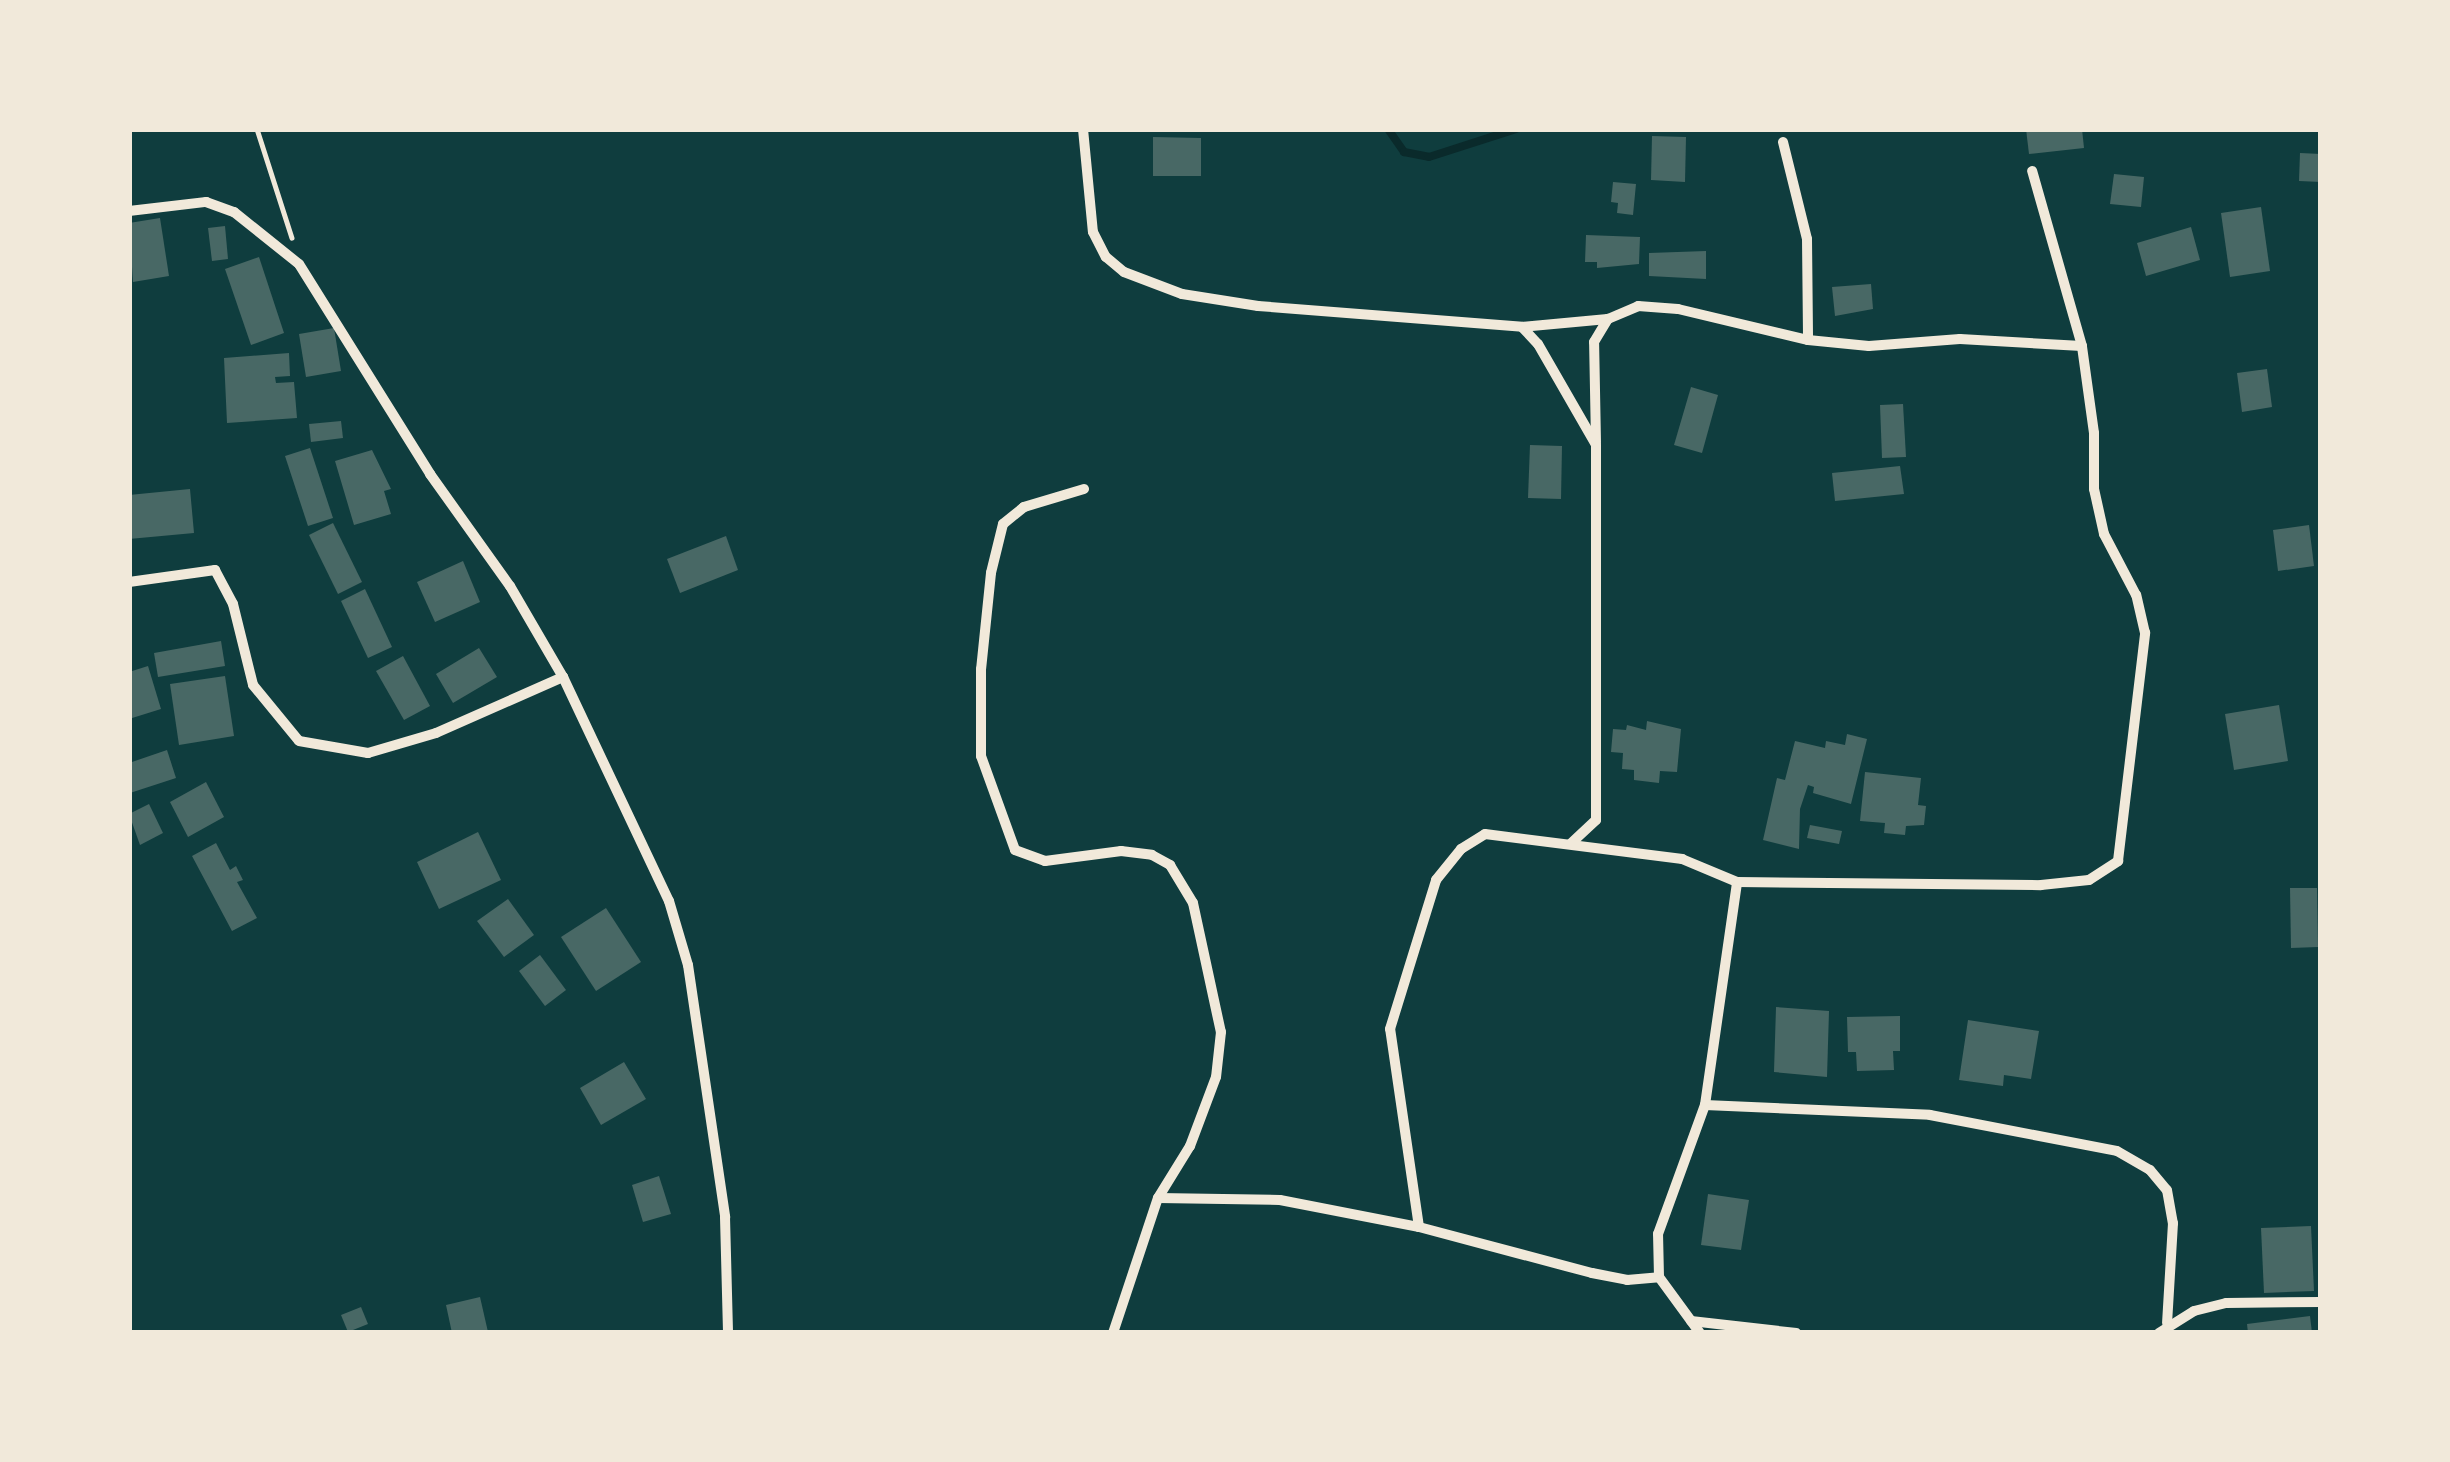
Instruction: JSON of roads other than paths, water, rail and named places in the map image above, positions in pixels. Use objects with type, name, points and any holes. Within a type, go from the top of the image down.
[{"type":"street","points":[[1083,129],[1093,232],[1106,257],[1124,272],[1182,294],[1258,306],[1522,327],[1608,319],[1637,306],[1678,309],[1808,340],[1869,346],[1960,340],[2082,346]]},
{"type":"street","points":[[1783,142],[1807,239],[1808,340]]},
{"type":"street","points":[[1418,1227],[1390,1029],[1436,880],[1461,849],[1485,834],[1682,859],[1737,882],[2042,885],[2089,880],[2118,861],[2145,633],[2136,595],[2104,534],[2094,489],[2094,433],[2082,346],[2032,171]]},
{"type":"street","points":[[129,211],[206,202],[250,223],[299,263],[430,474],[510,586],[563,677],[669,902],[688,965],[725,1217],[728,1333]]},
{"type":"street","points":[[1570,844],[1596,820],[1594,342],[1608,319]]},
{"type":"street","points":[[1522,327],[1538,344],[1596,445]]},
{"type":"street","points":[[1084,489],[1024,507],[1003,524],[991,573],[981,669],[981,755],[1015,850],[1045,861],[1121,851],[1152,855],[1170,865],[1193,903],[1221,1032],[1216,1077],[1190,1145],[1158,1198],[1113,1333]]},
{"type":"street","points":[[129,582],[215,570],[232,604],[253,686],[299,741],[368,753],[436,734],[563,677]]},
{"type":"street","points":[[1700,1333],[1659,1277],[1658,1234],[1705,1105],[1728,976],[1737,882]]},
{"type":"street","points":[[1705,1105],[1930,1115],[2117,1150],[2150,1170],[2167,1190],[2173,1223],[2163,1328],[2226,1303],[2321,1302]]},
{"type":"street","points":[[1158,1198],[1280,1200],[1418,1227],[1592,1273],[1627,1280],[1659,1277]]},
{"type":"street","points":[[1691,1321],[1796,1333]]},
{"type":"waterway","points":[[1388,129],[1404,152],[1429,157],[1516,129]]}]
